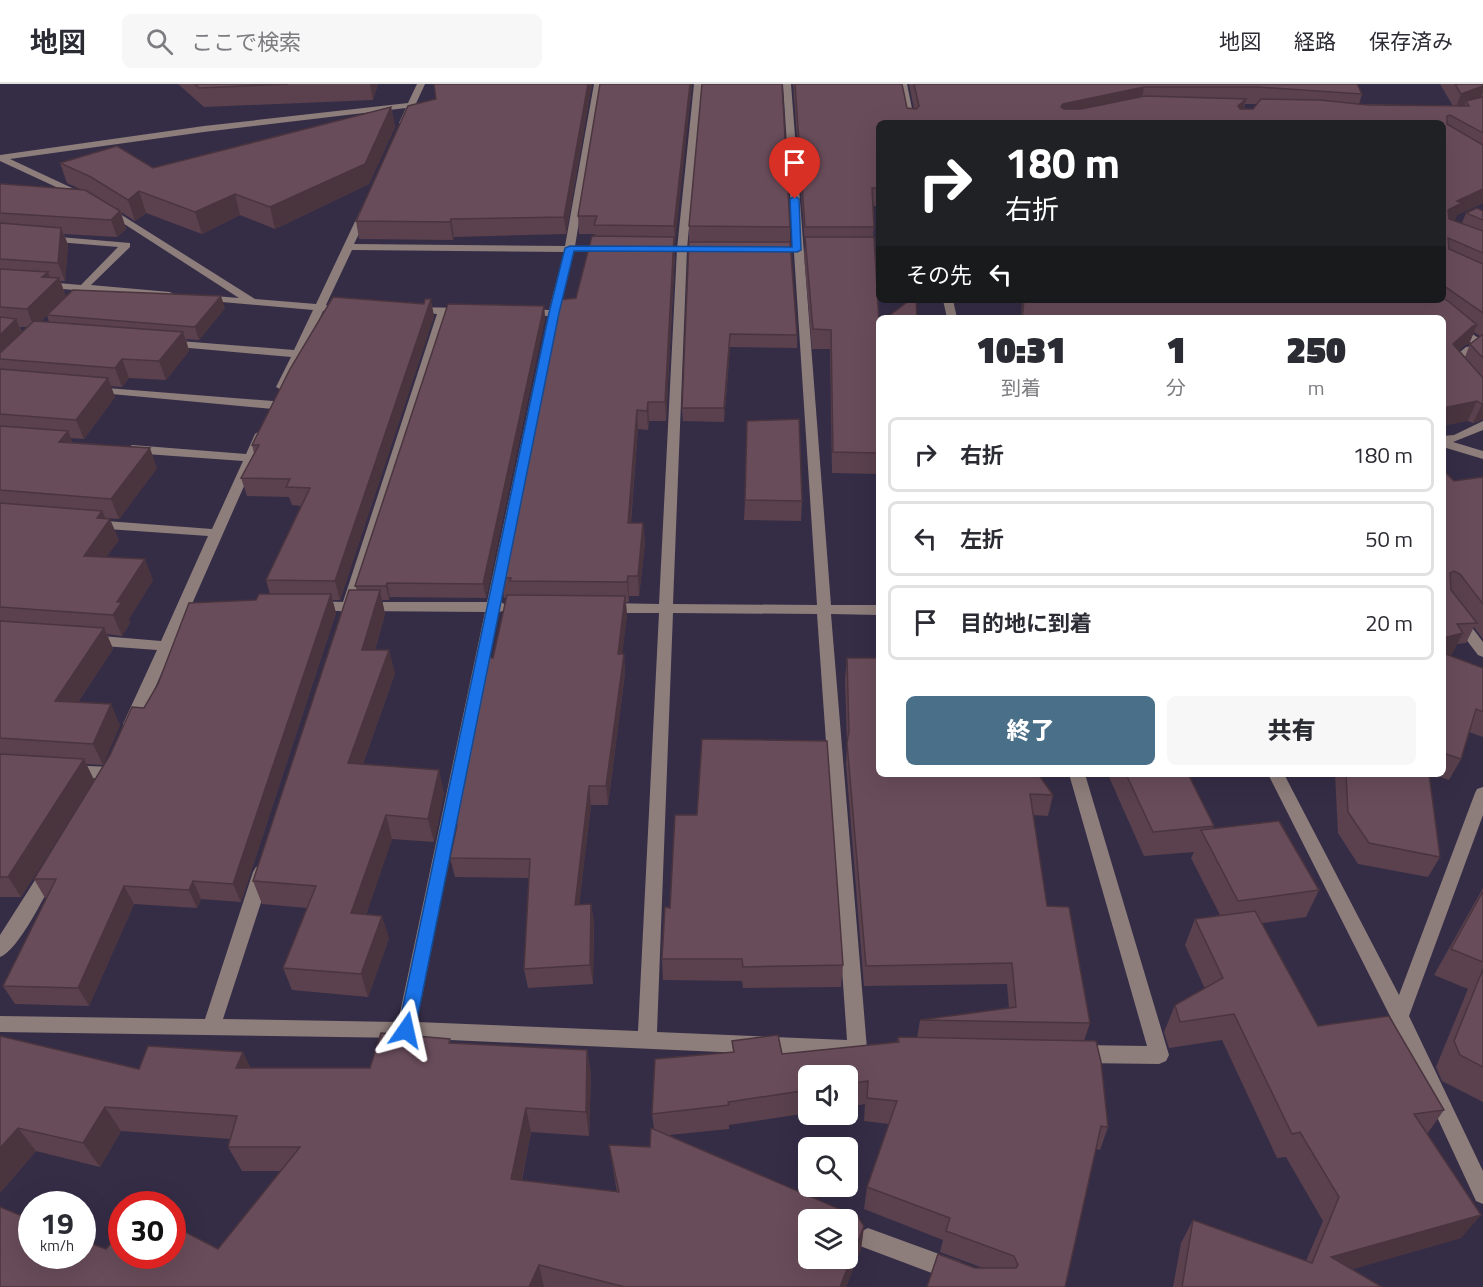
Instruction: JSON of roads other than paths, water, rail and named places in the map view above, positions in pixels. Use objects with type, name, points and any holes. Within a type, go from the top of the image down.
[{"type":"street","points":[[396,138],[421,84]]},
{"type":"street","points":[[406,1030],[554,313],[570,248],[598,84]]},
{"type":"street","points":[[647,1041],[682,249],[698,84]]},
{"type":"street","points":[[787,84],[797,250],[857,1049]]},
{"type":"street","points":[[903,84],[910,120]]},
{"type":"street","points":[[1,159],[204,129],[410,105]]},
{"type":"street","points":[[1,159],[94,202],[253,302]]},
{"type":"street","points":[[59,200],[94,202]]},
{"type":"street","points":[[123,741],[166,646],[190,605],[216,533],[273,405],[368,204]]},
{"type":"street","points":[[34,238],[126,245],[68,302]]},
{"type":"street","points":[[349,247],[615,249]]},
{"type":"street","points":[[0,281],[319,308],[342,308]]},
{"type":"street","points":[[398,309],[477,311]]},
{"type":"street","points":[[341,629],[444,310]]},
{"type":"street","points":[[510,312],[554,313]]},
{"type":"street","points":[[1447,320],[1483,347]]},
{"type":"street","points":[[156,342],[298,354]]},
{"type":"street","points":[[1483,347],[1470,349],[1453,363],[1483,397]]},
{"type":"street","points":[[83,389],[273,405]]},
{"type":"street","points":[[1446,441],[1483,425]]},
{"type":"street","points":[[1446,443],[1483,454]]},
{"type":"street","points":[[119,448],[250,458]]},
{"type":"street","points":[[80,523],[216,533]]},
{"type":"street","points":[[1446,603],[1483,652]]},
{"type":"street","points":[[301,606],[516,607]]},
{"type":"street","points":[[597,608],[876,610]]},
{"type":"street","points":[[71,639],[166,646]]},
{"type":"street","points":[[55,770],[109,773]]},
{"type":"street","points":[[1066,1053],[1159,1055],[1078,777]]},
{"type":"street","points":[[1278,777],[1400,1016],[1483,1194]]},
{"type":"street","points":[[1400,1016],[1483,794]]},
{"type":"street","points":[[211,1028],[267,857]]},
{"type":"street","points":[[0,949],[7,932],[55,863]]},
{"type":"street","points":[[0,1024],[406,1030],[880,1050]]},
{"type":"street","points":[[868,1239],[976,1279]]}]
